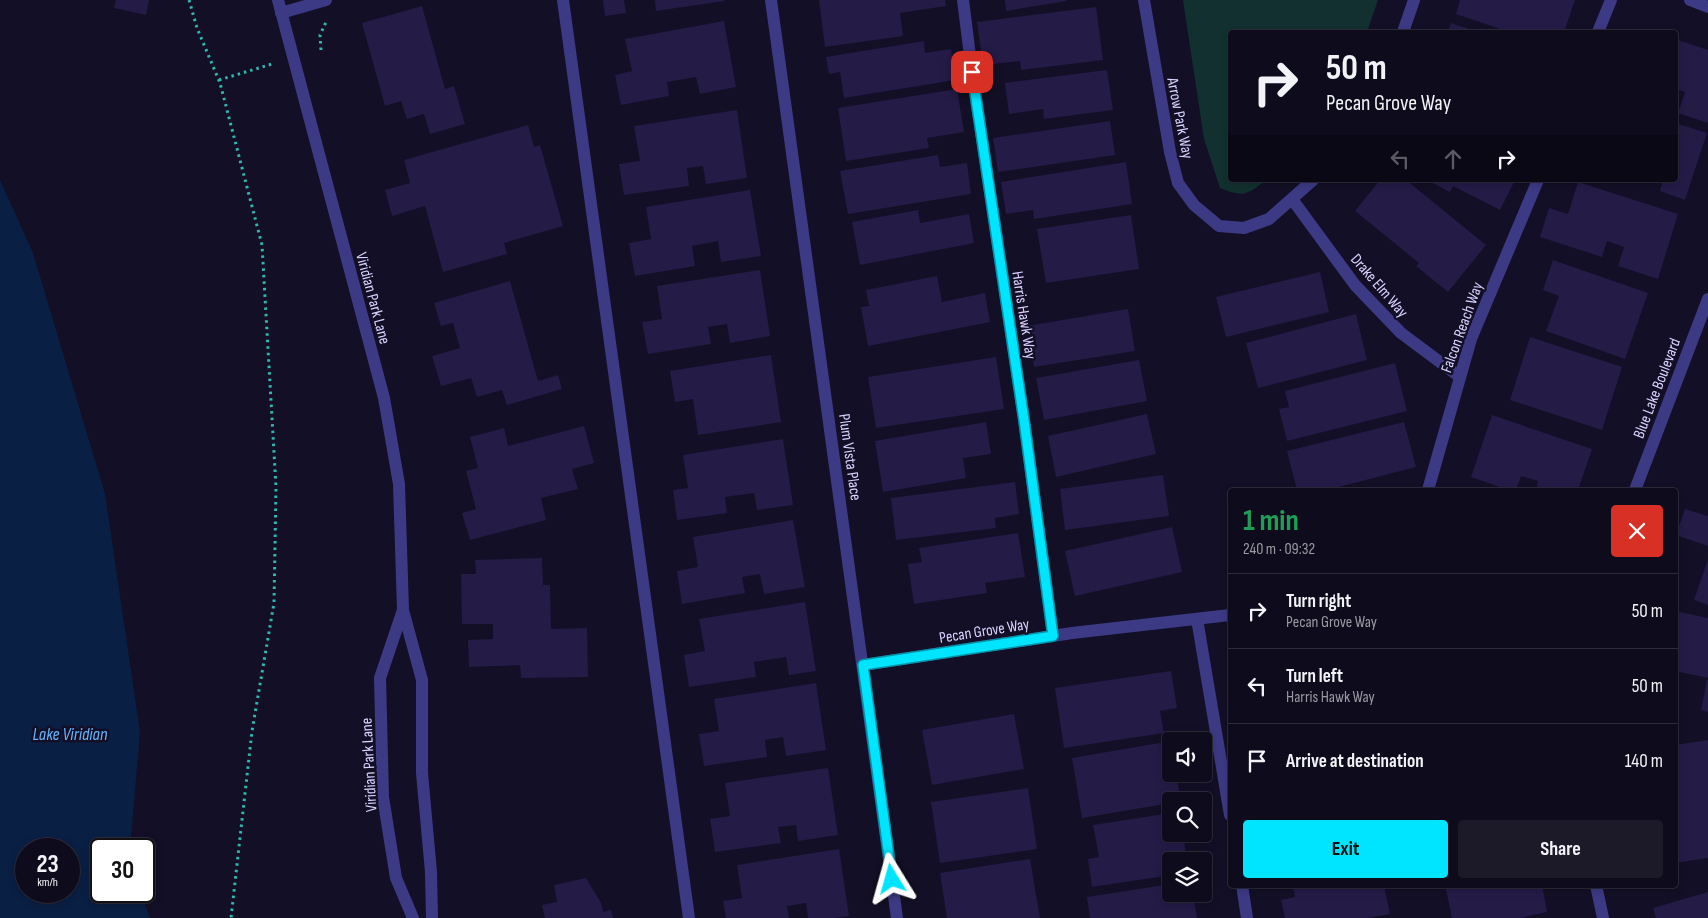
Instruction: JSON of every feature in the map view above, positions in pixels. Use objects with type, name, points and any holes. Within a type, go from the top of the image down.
[{"type":"street","points":[[279,6],[326,0]]},
{"type":"street","points":[[563,0],[689,918]]},
{"type":"street","name":"Plum Vista Place","points":[[772,0],[897,918]]},
{"type":"street","name":"Harris Hawk Way","points":[[963,0],[973,82],[1024,420],[1053,636]]},
{"type":"street","name":"Arrow Park Way","points":[[1144,0],[1170,152],[1178,183],[1194,205],[1219,226],[1244,228],[1269,219],[1292,199]]},
{"type":"street","points":[[1404,30],[1414,0]]},
{"type":"street","points":[[1599,30],[1611,0]]},
{"type":"street","points":[[1690,0],[1708,7]]},
{"type":"street","name":"Viridian Park Lane","points":[[279,6],[384,398],[399,484],[403,610],[422,680],[422,773],[431,872],[432,918]]},
{"type":"street","points":[[1292,199],[1311,182]]},
{"type":"street","name":"Falcon Reach Way","points":[[1429,488],[1471,339],[1537,182]]},
{"type":"street","name":"Drake Elm Way","points":[[1292,199],[1355,285],[1401,333],[1460,377]]},
{"type":"street","name":"Blue Lake Boulevard","points":[[1636,488],[1708,299]]},
{"type":"street","name":"Viridian Park Lane","points":[[403,610],[380,678],[383,797],[396,878],[413,918]]},
{"type":"street","name":"Pecan Grove Way","points":[[863,665],[1053,636],[1228,615]]},
{"type":"street","points":[[1197,619],[1228,803]]},
{"type":"street","points":[[1242,888],[1247,918]]},
{"type":"street","points":[[1597,888],[1603,918]]},
{"type":"path","points":[[190,0],[197,28],[219,80],[262,245],[276,487],[274,604],[252,731],[231,918]]},
{"type":"path","points":[[322,50],[320,35],[328,20]]},
{"type":"path","points":[[219,80],[272,64]]},
{"type":"green space","points":[[1183,0],[1378,0],[1368,30],[1228,30],[1228,182],[1263,182],[1249,192],[1239,194],[1220,188],[1204,139]]},
{"type":"water","name":"Lake Viridian","points":[[0,180],[33,253],[105,494],[140,732],[131,838],[90,838],[90,903],[144,903],[150,918],[0,918]]},
{"type":"building","points":[[116,0],[149,0],[146,15],[114,8]]},
{"type":"building","points":[[603,0],[624,0],[626,13],[605,16]]},
{"type":"building","points":[[655,0],[724,0],[724,1],[656,11]]},
{"type":"building","points":[[819,0],[945,0],[946,6],[900,13],[903,36],[825,47]]},
{"type":"building","points":[[1005,0],[1066,0],[1066,1],[1006,11]]},
{"type":"building","points":[[1460,0],[1575,0],[1565,30],[1503,30],[1456,14]]},
{"type":"building","points":[[422,6],[445,89],[454,86],[465,124],[430,134],[424,114],[407,119],[401,101],[385,106],[362,23]]},
{"type":"building","points":[[1096,7],[1103,60],[1021,70],[1020,61],[983,65],[977,22]]},
{"type":"building","points":[[724,21],[736,87],[700,94],[696,77],[667,82],[669,96],[621,105],[615,75],[632,71],[625,39]]},
{"type":"building","points":[[1451,23],[1472,30],[1449,30]]},
{"type":"building","points":[[1678,40],[1708,50],[1708,123],[1678,113],[1685,92],[1678,90]]},
{"type":"building","points":[[924,41],[925,53],[951,49],[955,80],[844,98],[840,72],[829,74],[826,57]]},
{"type":"building","points":[[1107,70],[1113,110],[1044,119],[1043,109],[1009,114],[1005,83]]},
{"type":"building","points":[[957,89],[964,132],[927,138],[929,148],[846,161],[838,108]]},
{"type":"building","points":[[737,110],[747,178],[706,184],[703,166],[687,168],[689,186],[624,195],[619,164],[640,161],[634,126]]},
{"type":"building","points":[[1110,121],[1115,155],[998,172],[993,138]]},
{"type":"building","points":[[1678,124],[1707,133],[1685,200],[1660,191],[1662,182],[1678,182]]},
{"type":"building","points":[[528,125],[534,147],[540,145],[563,226],[504,243],[507,254],[443,272],[425,206],[392,216],[385,190],[410,183],[404,160]]},
{"type":"building","points":[[938,155],[940,167],[967,163],[971,194],[848,214],[840,171]]},
{"type":"building","points":[[1126,162],[1132,204],[1034,219],[1033,210],[1006,214],[1001,182]]},
{"type":"building","points":[[1378,182],[1408,182],[1486,245],[1448,292],[1416,266],[1419,263],[1355,211]]},
{"type":"building","points":[[1431,182],[1514,182],[1500,210],[1453,186],[1450,192]]},
{"type":"building","points":[[1578,182],[1678,214],[1658,279],[1618,266],[1624,247],[1607,241],[1602,257],[1540,237],[1549,208],[1568,214]]},
{"type":"building","points":[[750,190],[761,256],[721,262],[718,241],[692,246],[695,266],[635,276],[629,243],[651,239],[646,207]]},
{"type":"building","points":[[918,210],[920,223],[969,214],[974,243],[860,265],[852,222]]},
{"type":"building","points":[[1131,215],[1139,269],[1046,283],[1037,229]]},
{"type":"building","points":[[1553,260],[1648,293],[1625,359],[1546,331],[1559,296],[1543,290]]},
{"type":"building","points":[[760,270],[770,336],[730,343],[727,324],[708,327],[711,344],[648,354],[642,322],[662,319],[657,286]]},
{"type":"building","points":[[1320,272],[1329,312],[1226,337],[1216,297]]},
{"type":"building","points":[[937,276],[942,302],[985,293],[990,322],[868,346],[861,307],[869,306],[866,290]]},
{"type":"building","points":[[510,281],[538,381],[558,375],[562,389],[507,405],[502,390],[477,397],[471,378],[441,386],[432,356],[460,348],[453,323],[441,326],[434,303]]},
{"type":"building","points":[[1128,309],[1135,351],[1034,367],[1027,326]]},
{"type":"building","points":[[1356,314],[1367,360],[1258,388],[1246,343]]},
{"type":"building","points":[[1530,337],[1622,367],[1602,430],[1510,400]]},
{"type":"building","points":[[771,355],[781,422],[698,435],[693,399],[675,402],[670,371]]},
{"type":"building","points":[[996,357],[1004,409],[876,428],[868,377]]},
{"type":"building","points":[[1139,360],[1147,401],[1044,420],[1036,378]]},
{"type":"building","points":[[1395,363],[1407,411],[1287,441],[1279,409],[1289,407],[1285,391]]},
{"type":"building","points":[[1147,414],[1156,454],[1056,477],[1048,436]]},
{"type":"building","points":[[1492,415],[1592,449],[1579,488],[1536,488],[1538,481],[1521,476],[1517,488],[1502,488],[1471,477]]},
{"type":"building","points":[[986,422],[991,454],[963,458],[966,478],[883,492],[875,441]]},
{"type":"building","points":[[1404,422],[1416,467],[1335,488],[1296,488],[1287,451]]},
{"type":"building","points":[[584,426],[594,463],[572,469],[578,489],[541,498],[546,520],[470,540],[462,513],[476,509],[466,471],[478,468],[470,437],[504,428],[508,446]]},
{"type":"building","points":[[783,439],[793,505],[757,510],[754,493],[725,497],[727,513],[677,520],[673,490],[688,488],[683,455]]},
{"type":"building","points":[[1163,475],[1169,516],[1065,530],[1060,489]]},
{"type":"building","points":[[1015,482],[1019,514],[995,518],[996,528],[896,540],[891,498]]},
{"type":"building","points":[[1685,509],[1708,516],[1708,546],[1678,536],[1678,529]]},
{"type":"building","points":[[793,520],[805,587],[764,594],[760,574],[742,577],[745,593],[682,604],[677,571],[698,567],[693,537]]},
{"type":"building","points":[[1172,527],[1182,572],[1075,596],[1065,551]]},
{"type":"building","points":[[1018,533],[1025,577],[985,583],[987,593],[914,604],[908,564],[922,562],[919,548]]},
{"type":"building","points":[[542,558],[543,585],[550,585],[551,629],[587,628],[588,677],[521,678],[520,665],[469,667],[468,640],[493,639],[493,624],[462,624],[461,574],[476,574],[475,560]]},
{"type":"building","points":[[1708,559],[1708,605],[1694,600]]},
{"type":"building","points":[[805,602],[816,671],[789,675],[786,657],[754,662],[756,677],[689,687],[684,655],[705,651],[699,619]]},
{"type":"building","points":[[1678,612],[1708,618],[1708,678],[1678,672]]},
{"type":"building","points":[[1171,671],[1177,708],[1160,711],[1164,732],[1162,733],[1064,748],[1055,688]]},
{"type":"building","points":[[1708,680],[1708,712],[1701,710]]},
{"type":"building","points":[[816,683],[826,750],[786,756],[783,737],[765,740],[767,757],[704,766],[699,734],[719,731],[714,699]]},
{"type":"building","points":[[1014,714],[1024,769],[932,785],[922,730]]},
{"type":"building","points":[[1708,740],[1708,858],[1678,863],[1678,745]]},
{"type":"building","points":[[1162,743],[1162,782],[1177,782],[1179,792],[1162,792],[1162,805],[1082,818],[1072,758]]},
{"type":"building","points":[[828,768],[838,835],[798,841],[796,825],[778,827],[781,843],[715,852],[710,819],[730,816],[725,783]]},
{"type":"building","points":[[1028,788],[1037,849],[940,863],[931,802]]},
{"type":"building","points":[[1162,814],[1162,842],[1184,842],[1186,852],[1162,852],[1162,876],[1092,887],[1088,859],[1099,857],[1093,825]]},
{"type":"building","points":[[839,849],[849,916],[808,918],[806,903],[787,906],[789,918],[726,918],[723,901],[742,898],[737,865]]},
{"type":"building","points":[[1030,859],[1040,918],[947,918],[940,873]]},
{"type":"building","points":[[586,878],[601,903],[603,912],[611,910],[613,918],[545,918],[542,905],[557,902],[554,885]]},
{"type":"building","points":[[1162,885],[1162,902],[1194,902],[1197,918],[1090,918],[1087,897]]},
{"type":"building","points":[[1294,888],[1385,888],[1390,914],[1368,918],[1285,918],[1281,900],[1295,897]]},
{"type":"building","points":[[1446,888],[1543,888],[1547,912],[1520,918],[1452,918]]},
{"type":"building","points":[[1708,892],[1708,918],[1656,918],[1653,908]]},
{"type":"route","points":[[892,879],[863,665],[1053,636],[1024,420],[972,72]]}]
